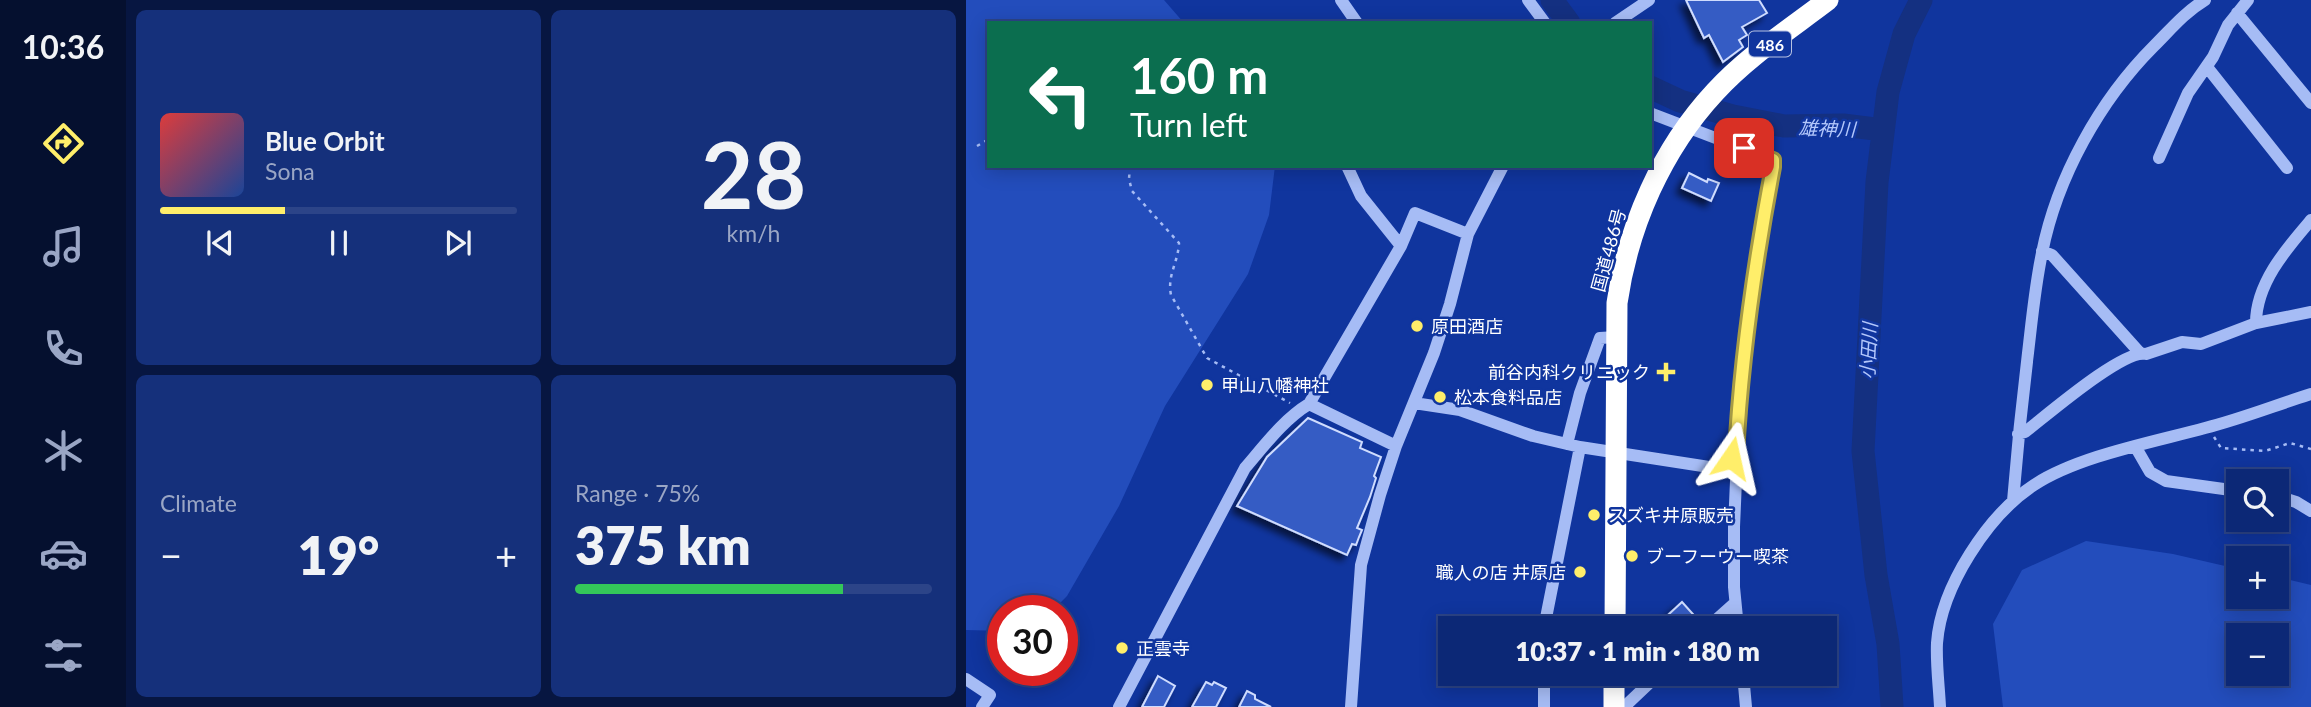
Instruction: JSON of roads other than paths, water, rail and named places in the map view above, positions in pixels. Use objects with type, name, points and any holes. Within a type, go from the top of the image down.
[{"type":"highway","name":"国道486号","points":[[1615,616],[1616,337],[1621,276],[1636,223],[1657,176],[1688,125],[1716,91],[1748,61],[1828,0]]},
{"type":"highway","points":[[1614,686],[1614,707]]},
{"type":"street","points":[[1341,0],[1356,21]]},
{"type":"street","points":[[1528,0],[1544,21]]},
{"type":"street","points":[[1618,21],[1649,0]]},
{"type":"street","points":[[2013,501],[2018,434],[2042,251],[2069,173],[2098,116],[2134,65],[2189,10],[2205,0]]},
{"type":"street","points":[[2159,159],[2188,93],[2207,67],[2228,25],[2248,0]]},
{"type":"street","points":[[2237,13],[2311,103]]},
{"type":"street","points":[[2207,67],[2287,168]]},
{"type":"street","points":[[1652,114],[1688,125],[1773,160],[1746,336],[1736,455],[1737,616]]},
{"type":"street","points":[[1348,168],[1361,196],[1401,246]]},
{"type":"street","points":[[1351,707],[1361,565],[1395,446],[1434,353],[1450,304],[1468,234],[1502,168]]},
{"type":"street","points":[[1119,707],[1245,468],[1269,439],[1306,407],[1401,246],[1415,213],[1468,234]]},
{"type":"street","points":[[2256,323],[2259,301],[2273,270],[2288,246],[2311,220]]},
{"type":"street","points":[[2042,251],[2052,255],[2140,353]]},
{"type":"street","points":[[2018,434],[2025,432],[2112,365],[2140,353],[2146,354],[2182,342],[2202,344],[2256,323],[2311,312]]},
{"type":"street","points":[[1546,616],[1580,393],[1600,338],[1616,337]]},
{"type":"street","points":[[1940,707],[1937,643],[1956,580],[1972,552],[2013,501],[2036,483],[2068,469],[2135,446],[2209,427],[2311,394]]},
{"type":"street","points":[[1414,403],[1460,410],[1533,436],[1573,445],[1722,470],[1736,455]]},
{"type":"street","points":[[1306,407],[1395,446]]},
{"type":"street","points":[[2135,446],[2150,472],[2166,481],[2226,489]]},
{"type":"street","points":[[2289,501],[2311,510]]},
{"type":"street","points":[[1720,616],[1735,603]]},
{"type":"street","points":[[966,680],[990,695],[982,707]]},
{"type":"street","points":[[1544,686],[1544,707]]},
{"type":"street","points":[[1624,707],[1646,686]]},
{"type":"street","points":[[1744,686],[1746,707]]},
{"type":"waterway","name":"雄神川","points":[[1552,0],[1568,21]]},
{"type":"waterway","name":"小田川","points":[[1892,707],[1888,644],[1876,575],[1863,451],[1877,182],[1888,92],[1904,34],[1921,0]]},
{"type":"waterway","name":"雄神川","points":[[1652,88],[1680,101],[1733,116],[1784,126],[1843,125],[1883,130]]},
{"type":"place","name":"原田酒店","points":[[1417,326]]},
{"type":"place","name":"前谷内科クリニック","points":[[1666,372]]},
{"type":"place","name":"甲山八幡神社","points":[[1207,385]]},
{"type":"place","name":"松本食料品店","points":[[1440,397]]},
{"type":"place","name":"スズキ井原販売","points":[[1594,515]]},
{"type":"place","name":"ブーフーウー喫茶","points":[[1632,556]]},
{"type":"place","name":"職人の店 井原店","points":[[1580,572]]},
{"type":"place","name":"正雲寺","points":[[1122,648]]}]
